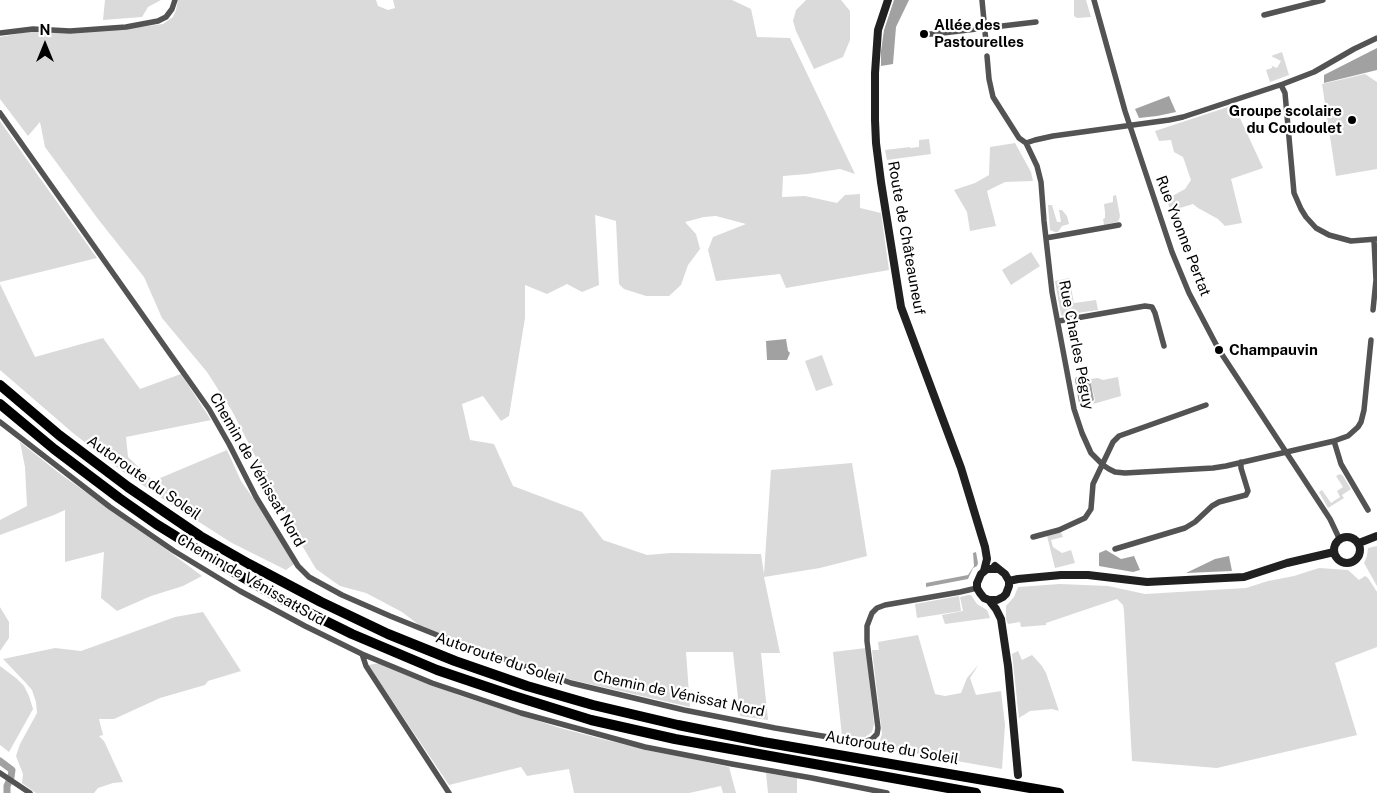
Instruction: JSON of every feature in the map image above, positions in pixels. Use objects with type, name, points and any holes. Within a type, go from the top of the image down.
[{"type":"highway","name":"Autoroute du Soleil","points":[[0,385],[52,430],[128,487],[200,536],[321,602],[388,634],[455,661],[527,686],[593,705],[678,725],[1059,793]]},
{"type":"highway","name":"Autoroute du Soleil","points":[[0,404],[54,449],[119,498],[156,524],[237,574],[352,634],[438,670],[511,696],[591,720],[647,733],[976,793]]},
{"type":"main road","name":"Route de Châteauneuf","points":[[888,0],[878,30],[876,51],[876,136],[881,182],[901,308],[961,468],[988,559]]},
{"type":"main road","points":[[1344,536],[1352,537],[1359,543],[1360,554],[1355,560],[1345,563],[1336,557],[1334,544],[1340,538],[1344,536]]},
{"type":"main road","points":[[1359,543],[1377,536]]},
{"type":"main road","points":[[1008,581],[1061,575],[1088,575],[1147,582],[1244,577],[1287,563],[1334,552]]},
{"type":"main road","points":[[988,559],[998,569],[1005,574],[1008,581],[1008,590],[1003,597],[997,600],[989,600],[980,594],[977,588],[978,578],[984,571],[988,559]]},
{"type":"main road","points":[[984,571],[998,569]]},
{"type":"main road","points":[[1003,597],[1001,620],[1008,666],[1018,775]]},
{"type":"main road","points":[[989,600],[996,608],[1001,620]]},
{"type":"street","points":[[0,33],[33,29],[70,31],[126,27],[158,21],[166,17],[172,9],[175,0]]},
{"type":"street","points":[[982,0],[986,42]]},
{"type":"street","name":"Rue Yvonne Pertat","points":[[1094,0],[1129,125],[1172,252],[1189,293],[1219,350],[1330,519],[1340,538]]},
{"type":"street","points":[[1264,14],[1323,0]]},
{"type":"street","points":[[923,34],[1036,22]]},
{"type":"street","points":[[1026,143],[1053,136],[1183,117],[1283,84],[1321,69],[1354,49],[1377,38]]},
{"type":"street","name":"Rue Charles Péguy","points":[[987,56],[993,97],[1019,138],[1026,143],[1037,166],[1041,182],[1052,292],[1074,409],[1091,453],[1103,466]]},
{"type":"street","points":[[1283,84],[1294,193],[1306,217],[1316,228],[1329,235],[1351,241],[1375,239],[1376,280],[1373,310]]},
{"type":"street","name":"Chemin de Vénissat Nord","points":[[0,113],[209,409],[256,497],[298,566],[309,577],[342,595],[438,635],[571,683],[684,710],[776,728],[866,742],[877,734],[878,728],[867,641],[867,626],[872,613],[877,608],[885,605],[942,596],[977,588]]},
{"type":"street","points":[[1046,238],[1119,225]]},
{"type":"street","points":[[1058,321],[1145,306],[1152,308],[1155,313],[1164,346]]},
{"type":"street","points":[[1103,466],[1115,472],[1125,473],[1213,468],[1334,441],[1348,436],[1358,427],[1364,410],[1371,340]]},
{"type":"street","points":[[1033,536],[1059,530],[1085,518],[1091,509],[1093,484],[1113,442],[1119,436],[1206,405]]},
{"type":"street","name":"Chemin de Vénissat Sud","points":[[0,422],[110,507],[174,552],[305,626],[362,654],[432,683],[521,713],[645,746],[887,793]]},
{"type":"street","points":[[1334,441],[1341,464],[1368,510]]},
{"type":"street","points":[[1115,549],[1185,528],[1219,502],[1246,495],[1248,491],[1241,462]]},
{"type":"street","points":[[362,654],[366,666],[449,793]]},
{"type":"street","points":[[0,773],[30,793]]},
{"type":"shaded area","points":[[105,0],[161,0],[148,7],[142,17],[103,20]]},
{"type":"shaded area","points":[[178,0],[376,0],[378,6],[388,10],[395,8],[393,0],[732,0],[751,9],[757,37],[790,38],[855,174],[840,169],[783,176],[782,197],[805,196],[837,203],[845,195],[860,194],[860,208],[881,213],[889,270],[786,288],[780,274],[716,281],[708,250],[713,237],[746,224],[716,216],[704,217],[685,222],[696,234],[700,249],[688,265],[681,285],[669,296],[646,296],[624,289],[619,284],[616,221],[595,215],[599,285],[582,292],[567,284],[547,294],[525,285],[525,318],[509,416],[501,421],[483,396],[462,404],[470,440],[494,444],[513,486],[582,512],[603,540],[647,555],[671,553],[761,554],[764,574],[771,470],[852,463],[867,556],[820,568],[764,577],[780,653],[761,653],[768,720],[740,716],[733,652],[686,652],[690,707],[572,680],[481,650],[419,625],[402,612],[366,593],[340,586],[316,569],[297,537],[232,411],[207,372],[162,318],[144,277],[45,147],[40,122],[28,136],[0,99],[0,37],[38,30],[140,27],[163,24],[173,17]]},
{"type":"shaded area","points":[[806,0],[841,0],[850,11],[850,40],[843,57],[814,69],[793,21],[796,10]]},
{"type":"shaded area","points":[[894,0],[909,0],[896,27],[893,64],[881,66],[884,30]]},
{"type":"shaded area","points":[[1074,0],[1086,0],[1091,17],[1077,18],[1074,16]]},
{"type":"shaded area","points":[[1377,48],[1377,70],[1324,83],[1324,75]]},
{"type":"shaded area","points":[[1282,52],[1289,75],[1270,82],[1266,70],[1272,68],[1272,66],[1277,68],[1281,61],[1271,56]]},
{"type":"shaded area","name":"Groupe scolaire du Coudoulet","points":[[1365,74],[1377,82],[1377,169],[1336,176],[1322,84]]},
{"type":"shaded area","points":[[1169,96],[1176,112],[1139,118],[1135,109]]},
{"type":"shaded area","points":[[1234,105],[1263,168],[1231,179],[1242,223],[1225,226],[1218,219],[1193,204],[1170,211],[1167,199],[1185,189],[1191,180],[1183,157],[1174,152],[1171,140],[1159,141],[1155,131]]},
{"type":"shaded area","points":[[0,121],[37,174],[97,258],[0,282]]},
{"type":"shaded area","points":[[929,139],[931,154],[887,160],[885,150],[919,147],[919,140]]},
{"type":"shaded area","points":[[1015,143],[1031,172],[1033,181],[1005,182],[987,191],[996,226],[970,231],[967,212],[954,190],[975,183],[989,175],[990,147]]},
{"type":"shaded area","points":[[1116,195],[1119,220],[1104,225],[1104,204],[1113,202],[1113,196]]},
{"type":"shaded area","points":[[1048,205],[1052,205],[1057,222],[1061,222],[1059,210],[1062,210],[1067,216],[1069,224],[1062,226],[1058,232],[1050,230]]},
{"type":"shaded area","points":[[1031,252],[1040,266],[1011,285],[1002,270]]},
{"type":"shaded area","points":[[1069,278],[1074,303],[1096,300],[1098,310],[1065,317],[1061,315],[1055,281]]},
{"type":"shaded area","points":[[0,284],[35,357],[103,338],[140,389],[181,374],[211,420],[126,437],[128,457],[153,481],[227,450],[241,481],[265,515],[294,564],[286,570],[232,543],[169,503],[119,469],[73,433],[0,370]]},
{"type":"shaded area","points":[[786,339],[790,353],[787,360],[767,360],[766,341]]},
{"type":"shaded area","points":[[822,355],[833,385],[816,391],[805,361]]},
{"type":"shaded area","points":[[1086,376],[1091,384],[1094,400],[1083,405],[1079,403],[1075,380],[1076,377]]},
{"type":"shaded area","points":[[1118,377],[1121,396],[1093,404],[1095,400],[1090,379],[1098,378],[1103,380]]},
{"type":"shaded area","points":[[20,442],[59,473],[202,576],[183,586],[151,596],[117,611],[101,598],[104,552],[65,562],[65,510],[0,535],[0,520],[27,506],[25,467]]},
{"type":"shaded area","points":[[1340,474],[1351,489],[1342,495],[1344,498],[1328,508],[1319,492],[1322,490],[1331,503],[1340,497],[1337,491],[1343,487],[1336,476]]},
{"type":"shaded area","points":[[1061,532],[1063,537],[1051,540],[1053,547],[1062,553],[1071,550],[1075,563],[1055,568],[1047,536]]},
{"type":"shaded area","points":[[1377,546],[1377,586],[1364,563],[1368,548]]},
{"type":"shaded area","points":[[1106,550],[1121,559],[1134,556],[1140,570],[1133,572],[1099,566],[1099,553]]},
{"type":"shaded area","points":[[976,552],[978,563],[973,568],[968,579],[926,587],[926,583],[968,575],[974,566],[973,553]]},
{"type":"shaded area","points":[[1229,556],[1232,571],[1186,573],[1215,559]]},
{"type":"shaded area","points":[[1319,568],[1348,570],[1359,580],[1365,576],[1377,592],[1377,647],[1335,663],[1357,735],[1217,768],[1132,761],[1124,611],[1123,605],[1117,599],[1046,623],[1046,625],[1021,627],[1020,622],[1008,624],[1006,619],[1006,606],[1014,597],[1018,587],[1060,584],[1108,586],[1145,594],[1246,588]]},
{"type":"shaded area","points":[[971,595],[977,604],[987,610],[990,618],[945,624],[942,615],[963,611],[960,597]]},
{"type":"shaded area","points":[[959,596],[961,611],[917,618],[915,604]]},
{"type":"shaded area","points":[[0,607],[9,622],[9,638],[0,651]]},
{"type":"shaded area","points":[[203,612],[241,671],[208,681],[205,685],[160,698],[114,719],[99,719],[103,735],[99,736],[104,741],[123,782],[98,788],[94,793],[36,793],[22,783],[23,774],[16,756],[20,744],[37,713],[36,702],[32,690],[3,659],[55,648],[81,651],[175,617]]},
{"type":"shaded area","points":[[918,635],[935,694],[945,696],[961,693],[967,678],[979,664],[970,678],[976,695],[1001,691],[1005,725],[1002,769],[889,749],[879,743],[882,734],[872,650],[879,650],[878,642]]},
{"type":"shaded area","points":[[866,648],[874,724],[872,732],[865,737],[842,736],[833,652]]},
{"type":"shaded area","points":[[1018,651],[1022,660],[1032,655],[1042,666],[1059,711],[1052,709],[1030,711],[1019,718],[1012,654]]},
{"type":"shaded area","points":[[381,663],[458,695],[560,728],[729,767],[736,793],[723,793],[721,786],[689,793],[574,793],[569,769],[527,776],[521,767],[449,785],[368,665]]},
{"type":"shaded area","points":[[0,666],[24,686],[33,709],[9,752],[0,745]]},
{"type":"shaded area","points":[[766,773],[797,778],[797,793],[768,793]]},
{"type":"waterway","points":[[0,761],[12,770],[7,793]]},
{"type":"place","name":"Allée des Pastourelles","points":[[924,34]]},
{"type":"place","name":"Groupe scolaire du Coudoulet","points":[[1352,120]]},
{"type":"place","name":"Champauvin","points":[[1219,350]]}]
